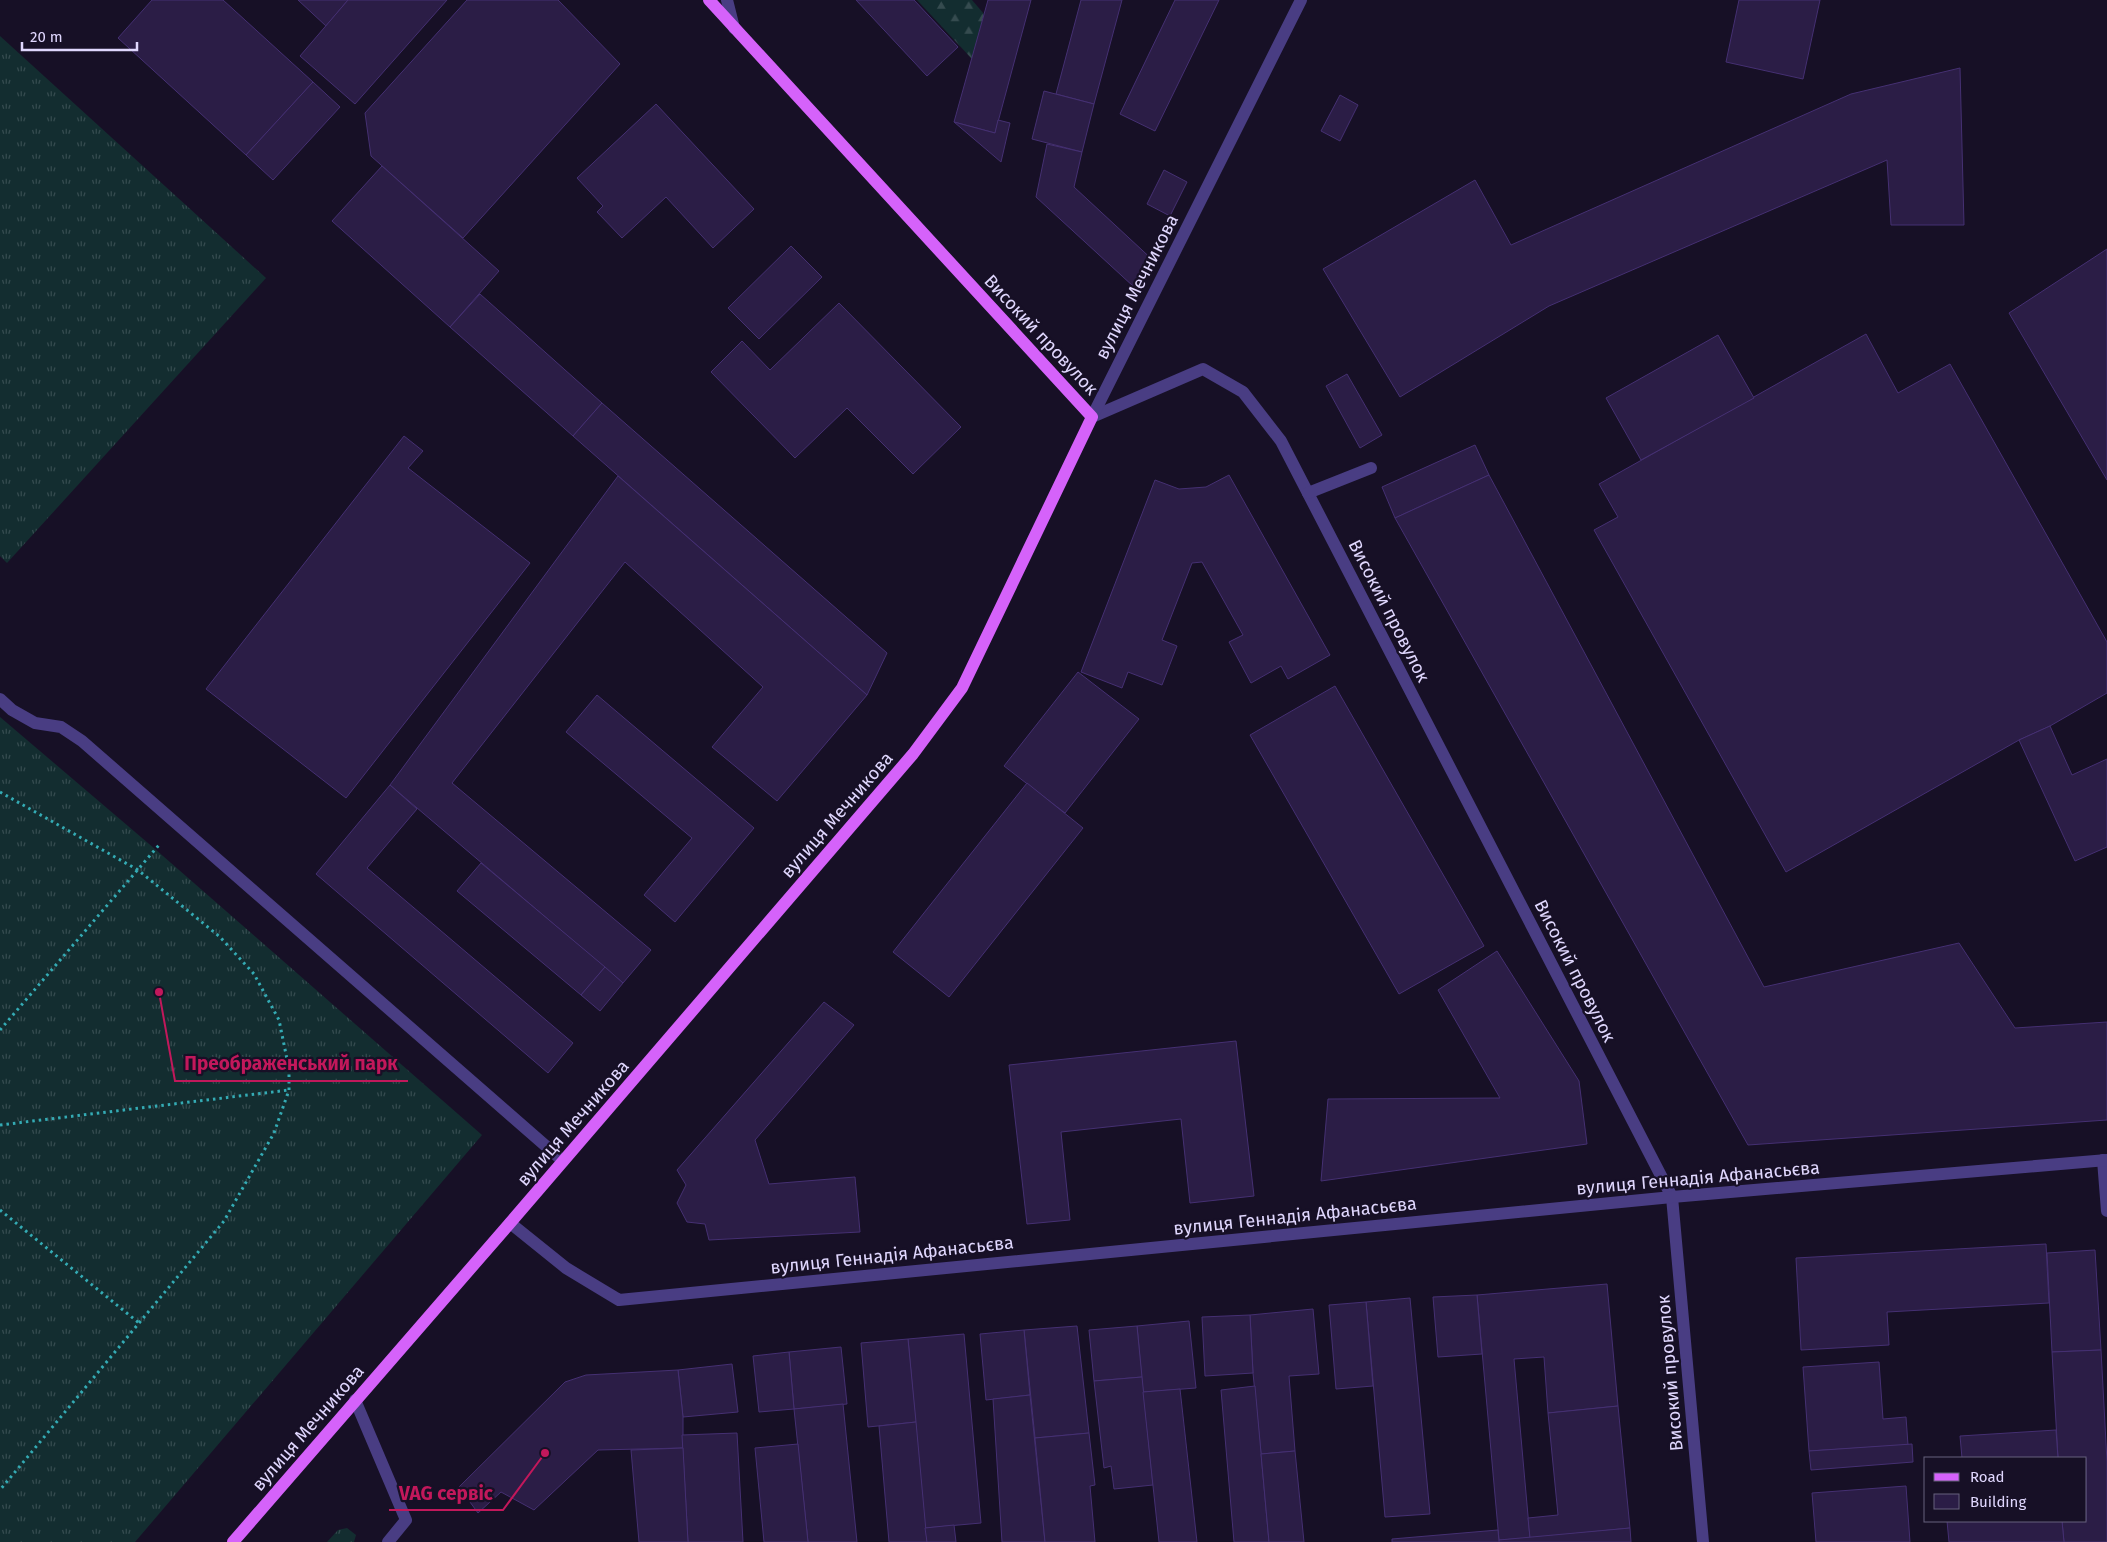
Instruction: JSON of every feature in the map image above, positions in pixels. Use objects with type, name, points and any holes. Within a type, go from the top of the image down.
[{"type":"main road","name":"Високий провулок","points":[[709,0],[1092,416]]},
{"type":"main road","name":"вулиця Мечникова","points":[[233,1542],[913,754],[962,688],[1092,416]]},
{"type":"street","points":[[727,0],[734,28]]},
{"type":"street","name":"вулиця Мечникова","points":[[1092,416],[1301,0]]},
{"type":"street","name":"Високий провулок","points":[[1092,416],[1203,368],[1243,392],[1281,441],[1672,1197],[1703,1542]]},
{"type":"street","points":[[1308,492],[1371,468]]},
{"type":"street","points":[[0,699],[12,710],[35,723],[60,727],[82,741],[563,1161]]},
{"type":"street","points":[[2105,1160],[2107,1211]]},
{"type":"street","name":"вулиця Геннадія Афанасьєва","points":[[510,1223],[566,1268],[619,1300],[1672,1197],[2105,1160]]},
{"type":"street","points":[[355,1400],[406,1520],[388,1542]]},
{"type":"path","points":[[0,792],[138,870],[220,937],[254,974],[280,1020],[289,1069],[290,1090],[274,1133],[224,1220],[0,1490]]},
{"type":"path","points":[[0,1030],[178,824]]},
{"type":"path","points":[[0,1125],[290,1090]]},
{"type":"path","points":[[0,1210],[139,1323]]},
{"type":"green space","points":[[917,0],[972,0],[984,14],[972,59]]},
{"type":"green space","points":[[0,36],[266,278],[7,563],[0,556]]},
{"type":"green space","points":[[0,717],[155,849],[482,1135],[135,1542],[0,1542]]},
{"type":"green space","points":[[347,1528],[356,1535],[354,1542],[327,1542],[338,1530]]},
{"type":"building","points":[[152,0],[223,0],[313,82],[246,155],[118,38]]},
{"type":"building","points":[[298,0],[348,0],[326,26]]},
{"type":"building","points":[[348,0],[447,0],[355,104],[300,56]]},
{"type":"building","points":[[467,0],[558,0],[620,64],[463,238],[371,156],[365,113]]},
{"type":"building","points":[[856,0],[914,0],[958,47],[927,76]]},
{"type":"building","points":[[988,0],[1031,0],[995,133],[954,122]]},
{"type":"building","points":[[1081,0],[1122,0],[1094,104],[1056,94]]},
{"type":"building","points":[[1175,0],[1219,0],[1155,131],[1120,114]]},
{"type":"building","points":[[1739,0],[1820,0],[1803,79],[1726,62]]},
{"type":"building","points":[[1960,68],[1964,225],[1891,225],[1887,160],[1549,306],[1400,397],[1323,269],[1475,180],[1511,245],[1851,94]]},
{"type":"building","points":[[313,82],[340,107],[273,180],[246,155]]},
{"type":"building","points":[[1044,91],[1094,104],[1082,152],[1032,139]]},
{"type":"building","points":[[1340,95],[1358,105],[1340,141],[1321,131]]},
{"type":"building","points":[[656,104],[754,209],[713,248],[666,197],[622,238],[597,212],[603,206],[577,178]]},
{"type":"building","points":[[998,120],[1010,123],[1001,162],[954,122],[995,133]]},
{"type":"building","points":[[1047,144],[1082,152],[1074,187],[1156,263],[1134,287],[1036,197]]},
{"type":"building","points":[[382,166],[499,271],[450,327],[332,221]]},
{"type":"building","points":[[1164,170],[1187,182],[1170,216],[1147,204]]},
{"type":"building","points":[[791,246],[822,277],[759,339],[728,308]]},
{"type":"building","points":[[2107,249],[2107,480],[2009,313]]},
{"type":"building","points":[[480,294],[602,403],[573,436],[450,327]]},
{"type":"building","points":[[839,303],[961,427],[913,474],[847,408],[795,458],[711,372],[742,341],[770,370]]},
{"type":"building","points":[[1866,334],[1898,393],[1950,364],[2107,642],[2107,693],[2050,726],[2019,740],[1786,872],[1594,530],[1618,517],[1599,484]]},
{"type":"building","points":[[1718,335],[1754,398],[1641,460],[1606,398]]},
{"type":"building","points":[[1347,374],[1382,435],[1360,448],[1326,386]]},
{"type":"building","points":[[602,403],[887,653],[867,695],[573,436]]},
{"type":"building","points":[[404,436],[423,451],[408,468],[530,563],[346,798],[206,689]]},
{"type":"building","points":[[1475,445],[1489,475],[1395,518],[1382,487]]},
{"type":"building","points":[[1229,475],[1330,655],[1288,679],[1281,666],[1251,683],[1229,642],[1243,635],[1202,562],[1192,563],[1162,640],[1177,646],[1162,685],[1128,672],[1122,688],[1081,672],[1155,480],[1179,489],[1206,487]]},
{"type":"building","points":[[1489,475],[1764,987],[1959,943],[2015,1028],[2107,1022],[2107,1120],[1748,1145],[1395,518]]},
{"type":"building","points":[[618,476],[867,695],[777,801],[712,747],[763,687],[625,562],[452,783],[651,950],[623,983],[390,785]]},
{"type":"building","points":[[1078,672],[1139,719],[1065,813],[1004,766]]},
{"type":"building","points":[[1335,686],[1484,946],[1399,994],[1250,735]]},
{"type":"building","points":[[597,695],[754,828],[675,922],[644,895],[692,838],[566,732]]},
{"type":"building","points":[[2050,726],[2072,775],[2107,759],[2107,847],[2075,861],[2019,740]]},
{"type":"building","points":[[1027,783],[1083,828],[949,997],[893,952]]},
{"type":"building","points":[[390,785],[417,809],[367,868],[573,1043],[548,1073],[316,874]]},
{"type":"building","points":[[481,863],[605,967],[581,995],[457,891]]},
{"type":"building","points":[[1497,951],[1579,1081],[1587,1144],[1321,1181],[1328,1099],[1500,1098],[1438,990]]},
{"type":"building","points":[[605,967],[623,983],[600,1011],[581,995]]},
{"type":"building","points":[[824,1002],[854,1025],[755,1140],[769,1184],[855,1177],[860,1232],[709,1240],[705,1224],[687,1222],[677,1203],[686,1185],[677,1170]]},
{"type":"building","points":[[1236,1041],[1254,1196],[1190,1203],[1181,1119],[1061,1132],[1070,1220],[1027,1224],[1009,1065]]},
{"type":"building","points":[[2046,1244],[2049,1303],[1887,1312],[1889,1345],[1801,1350],[1796,1258]]},
{"type":"building","points":[[2095,1250],[2101,1350],[2052,1352],[2047,1253]]},
{"type":"building","points":[[1607,1284],[1618,1406],[1548,1413],[1544,1357],[1514,1359],[1530,1538],[1499,1540],[1477,1295]]},
{"type":"building","points":[[1477,1295],[1482,1354],[1438,1357],[1433,1297]]},
{"type":"building","points":[[1410,1298],[1430,1514],[1385,1517],[1366,1302]]},
{"type":"building","points":[[1366,1302],[1373,1386],[1336,1389],[1329,1305]]},
{"type":"building","points":[[1313,1309],[1319,1374],[1289,1376],[1295,1451],[1261,1454],[1253,1373],[1250,1315]]},
{"type":"building","points":[[1250,1315],[1253,1373],[1205,1376],[1202,1317]]},
{"type":"building","points":[[1189,1321],[1196,1388],[1143,1392],[1137,1326]]},
{"type":"building","points":[[1077,1326],[1089,1433],[1035,1438],[1024,1330]]},
{"type":"building","points":[[1137,1326],[1142,1377],[1094,1381],[1089,1330]]},
{"type":"building","points":[[1024,1330],[1030,1395],[986,1400],[980,1334]]},
{"type":"building","points":[[964,1334],[981,1523],[925,1528],[908,1339]]},
{"type":"building","points":[[908,1339],[916,1422],[868,1427],[861,1343]]},
{"type":"building","points":[[841,1347],[847,1404],[794,1409],[789,1352]]},
{"type":"building","points":[[2101,1350],[2107,1462],[2107,1542],[2064,1542],[2062,1522],[2087,1522],[2087,1457],[2058,1457],[2052,1352]]},
{"type":"building","points":[[789,1352],[794,1409],[759,1412],[753,1356]]},
{"type":"building","points":[[1879,1362],[1883,1419],[1906,1417],[1908,1445],[1809,1451],[1803,1367]]},
{"type":"building","points":[[732,1364],[738,1412],[683,1417],[678,1370]]},
{"type":"building","points":[[678,1370],[683,1417],[683,1448],[598,1450],[534,1510],[501,1492],[478,1513],[459,1487],[565,1382],[586,1375]]},
{"type":"building","points":[[1142,1377],[1153,1485],[1114,1489],[1111,1466],[1104,1468],[1094,1381]]},
{"type":"building","points":[[1255,1386],[1269,1542],[1234,1542],[1221,1390]]},
{"type":"building","points":[[1180,1389],[1197,1542],[1159,1542],[1143,1392]]},
{"type":"building","points":[[1030,1395],[1045,1542],[1002,1542],[993,1399]]},
{"type":"building","points":[[843,1404],[857,1542],[808,1542],[794,1409]]},
{"type":"building","points":[[1618,1406],[1630,1528],[1530,1538],[1528,1518],[1558,1515],[1548,1413]]},
{"type":"building","points":[[916,1422],[927,1542],[889,1542],[879,1426]]},
{"type":"building","points":[[2056,1430],[2058,1457],[1962,1457],[1960,1436]]},
{"type":"building","points":[[737,1433],[743,1542],[688,1542],[682,1435]]},
{"type":"building","points":[[1089,1433],[1095,1485],[1090,1486],[1095,1542],[1045,1542],[1035,1438]]},
{"type":"building","points":[[798,1444],[808,1542],[764,1542],[755,1448]]},
{"type":"building","points":[[1912,1444],[1913,1462],[1811,1470],[1809,1451]]},
{"type":"building","points":[[683,1448],[688,1542],[639,1542],[631,1450]]},
{"type":"building","points":[[1295,1451],[1304,1542],[1269,1542],[1261,1454]]},
{"type":"building","points":[[1906,1486],[1910,1542],[1816,1542],[1812,1493]]},
{"type":"building","points":[[1947,1522],[2062,1522],[2064,1542],[1949,1542]]},
{"type":"building","points":[[954,1525],[956,1542],[927,1542],[925,1528]]},
{"type":"building","points":[[1630,1528],[1631,1542],[1499,1542],[1499,1540]]},
{"type":"building","points":[[1498,1530],[1499,1542],[1392,1542],[1392,1539]]},
{"type":"place","name":"Преображенський парк","points":[[159,992]]},
{"type":"place","name":"VAG сервіс","points":[[545,1453]]}]
